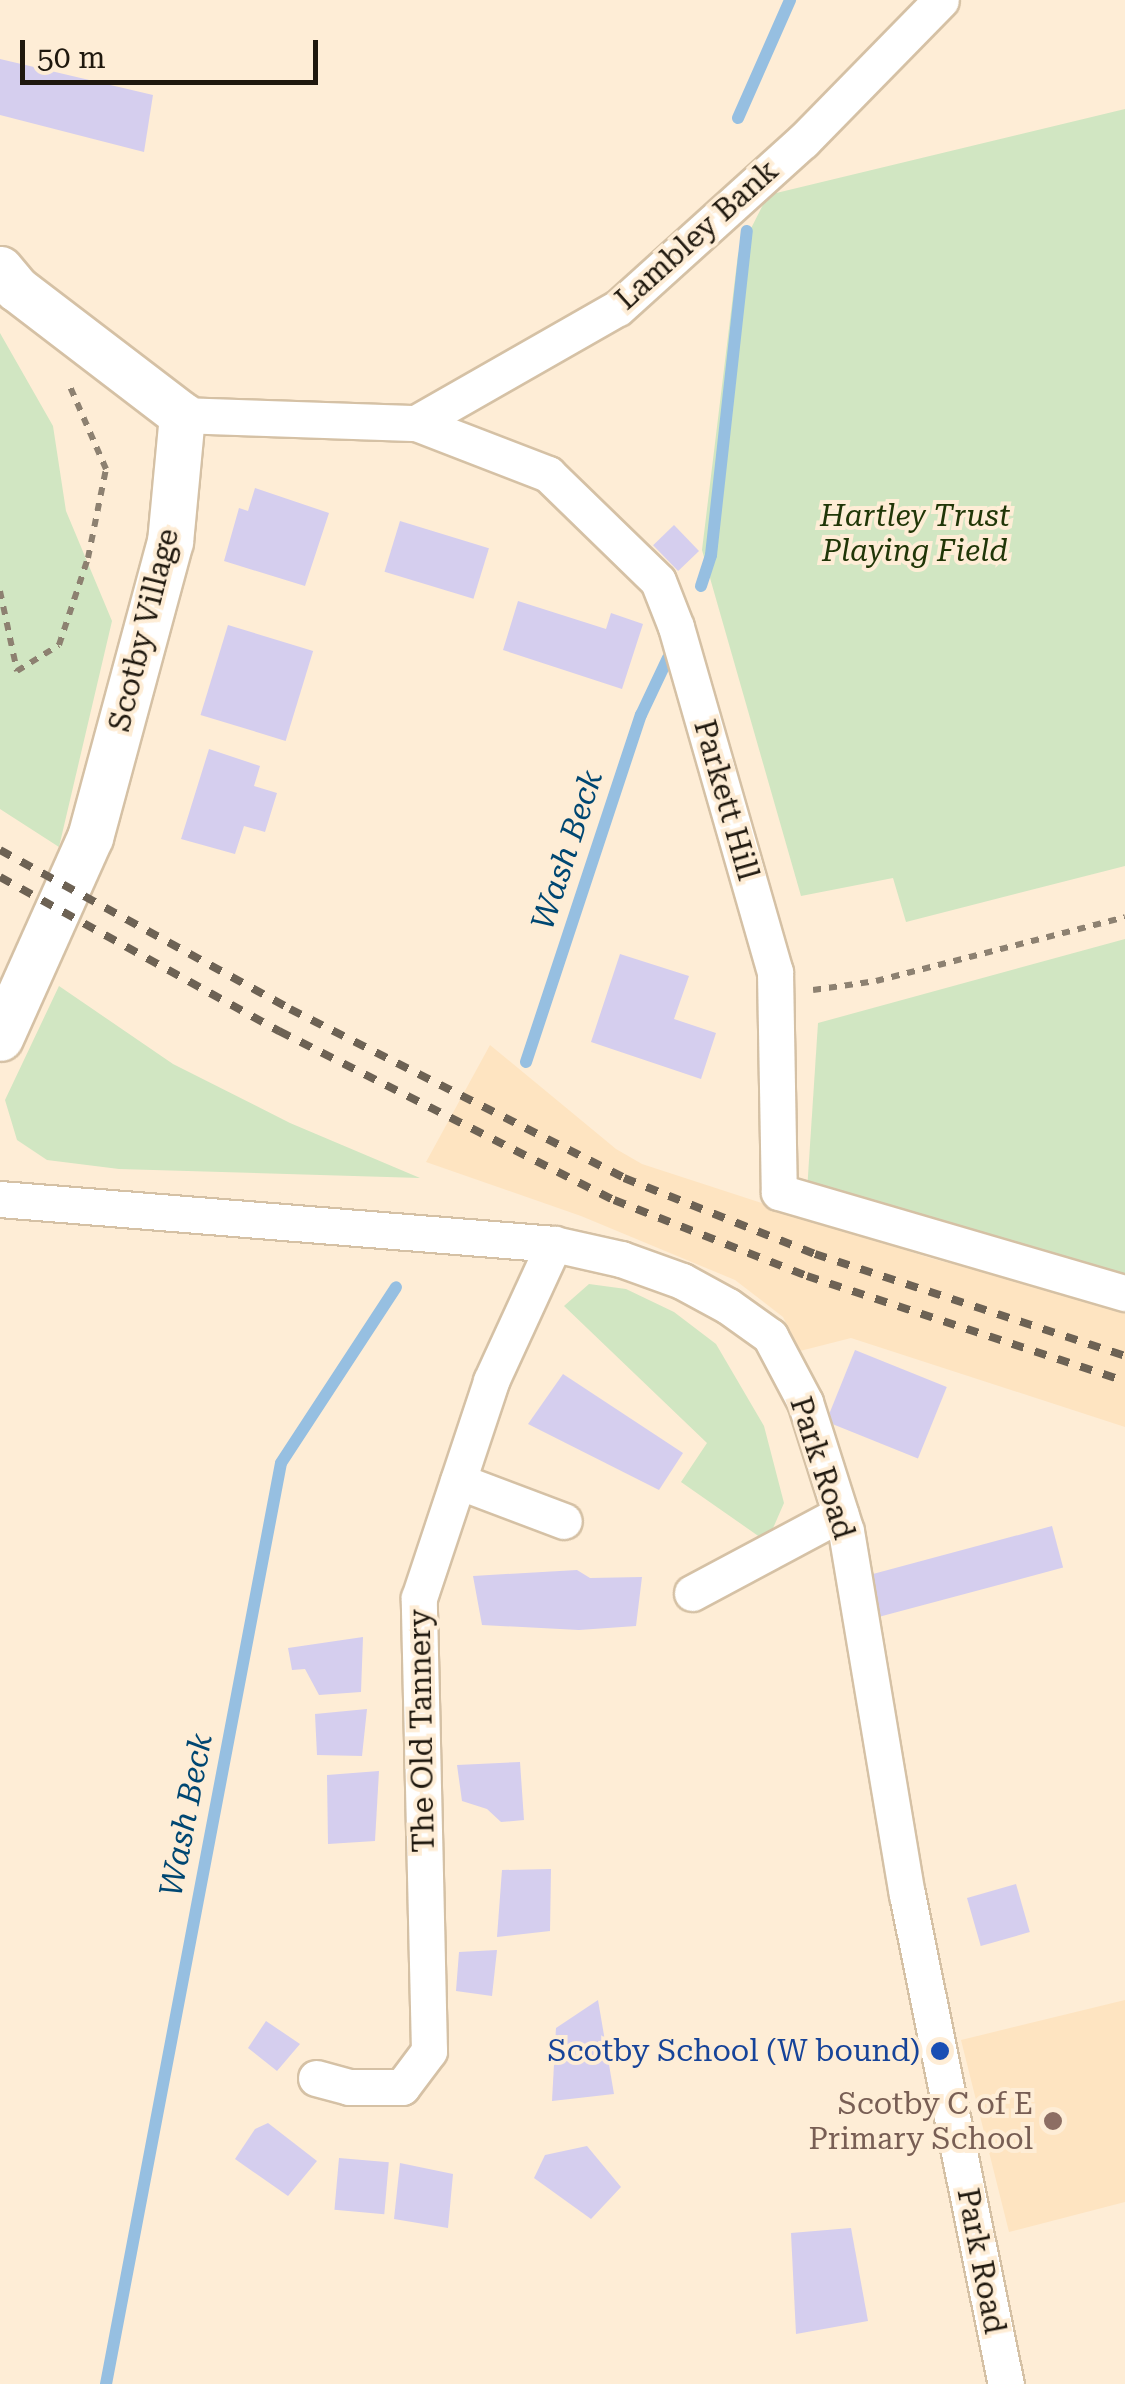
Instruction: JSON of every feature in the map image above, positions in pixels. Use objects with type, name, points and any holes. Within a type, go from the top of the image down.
[{"type":"street","name":"Lambley Bank","points":[[416,423],[618,308],[803,140],[940,0]]},
{"type":"street","points":[[0,269],[16,289],[182,415]]},
{"type":"street","name":"Parkett Hill","points":[[182,415],[416,423],[548,474],[658,581],[676,627],[776,972],[779,1192],[1125,1292]]},
{"type":"street","name":"Scotby Village","points":[[0,1038],[90,837],[170,542],[182,415]]},
{"type":"street","name":"Park Road","points":[[0,1199],[554,1244],[622,1259],[682,1281],[728,1306],[770,1336],[806,1402],[840,1514],[907,1894],[1006,2384]]},
{"type":"street","name":"The Old Tannery","points":[[316,2078],[349,2088],[402,2087],[429,2051],[418,1598],[491,1381],[554,1244]]},
{"type":"street","points":[[458,1480],[564,1521]]},
{"type":"street","points":[[692,1593],[840,1514]]},
{"type":"path","points":[[0,591],[16,670],[59,646],[88,558],[106,468],[59,365]]},
{"type":"path","points":[[776,972],[815,991],[876,981],[1125,917]]},
{"type":"shaded area","points":[[490,1045],[616,1149],[642,1164],[930,1258],[1125,1308],[1125,1427],[851,1338],[800,1351],[783,1317],[735,1280],[581,1216],[426,1162]]},
{"type":"shaded area","name":"Scotby C of E Primary School","points":[[1125,2000],[1125,2202],[1009,2232],[961,2040]]},
{"type":"green space","name":"Hartley Trust Playing Field","points":[[1125,109],[1125,866],[906,922],[893,878],[801,896],[702,550],[738,254],[768,195]]},
{"type":"green space","points":[[0,333],[53,426],[66,511],[112,621],[59,847],[0,809]]},
{"type":"green space","points":[[1125,939],[1125,1278],[807,1191],[818,1023]]},
{"type":"green space","points":[[59,986],[173,1064],[290,1123],[420,1178],[119,1169],[47,1160],[17,1140],[5,1100]]},
{"type":"green space","points":[[589,1284],[626,1289],[674,1312],[716,1344],[764,1426],[784,1503],[767,1542],[681,1482],[707,1443],[564,1306]]},
{"type":"building","points":[[0,59],[153,95],[144,152],[0,115]]},
{"type":"building","points":[[255,488],[329,513],[305,586],[224,561],[239,508],[248,511]]},
{"type":"building","points":[[400,521],[489,548],[473,599],[385,572]]},
{"type":"building","points":[[674,525],[699,551],[678,571],[653,545]]},
{"type":"building","points":[[518,601],[606,629],[611,613],[643,624],[622,689],[503,650]]},
{"type":"building","points":[[228,625],[313,651],[286,741],[201,715]]},
{"type":"building","points":[[209,749],[260,766],[254,786],[277,793],[265,832],[244,826],[235,854],[181,839]]},
{"type":"building","points":[[620,954],[689,976],[674,1019],[716,1033],[701,1079],[591,1042]]},
{"type":"building","points":[[855,1350],[947,1387],[918,1458],[826,1421]]},
{"type":"building","points":[[563,1374],[683,1453],[659,1490],[528,1424]]},
{"type":"building","points":[[1052,1526],[1063,1568],[874,1618],[863,1577]]},
{"type":"building","points":[[577,1570],[590,1578],[642,1577],[636,1626],[579,1630],[482,1625],[473,1576]]},
{"type":"building","points":[[363,1637],[361,1692],[319,1695],[305,1669],[292,1670],[288,1648]]},
{"type":"building","points":[[367,1709],[362,1756],[317,1755],[315,1714]]},
{"type":"building","points":[[520,1762],[524,1820],[501,1822],[487,1809],[462,1801],[457,1765]]},
{"type":"building","points":[[379,1771],[375,1841],[328,1844],[327,1775]]},
{"type":"building","points":[[551,1869],[550,1931],[497,1937],[502,1870]]},
{"type":"building","points":[[1016,1884],[1030,1932],[981,1946],[967,1898]]},
{"type":"building","points":[[497,1950],[492,1996],[456,1991],[459,1952]]},
{"type":"building","points":[[598,2000],[614,2094],[552,2101],[556,2028]]},
{"type":"building","points":[[266,2021],[300,2044],[277,2071],[248,2048]]},
{"type":"building","points":[[268,2123],[317,2161],[288,2196],[235,2159],[255,2129]]},
{"type":"building","points":[[587,2146],[621,2187],[591,2219],[534,2178],[545,2155]]},
{"type":"building","points":[[339,2158],[389,2162],[384,2214],[334,2210]]},
{"type":"building","points":[[400,2163],[453,2174],[448,2228],[394,2219]]},
{"type":"building","points":[[851,2228],[868,2321],[796,2334],[791,2233]]},
{"type":"waterway","name":"Wash Beck","points":[[738,118],[790,0]]},
{"type":"waterway","name":"Wash Beck","points":[[701,586],[711,555],[747,231]]},
{"type":"waterway","name":"Wash Beck","points":[[526,1062],[641,715],[668,658]]},
{"type":"waterway","name":"Wash Beck","points":[[106,2384],[281,1463],[396,1287]]},
{"type":"railway","points":[[0,850],[290,1009],[624,1178],[815,1254],[1125,1356]]},
{"type":"railway","points":[[0,877],[279,1031],[614,1200],[807,1276],[1125,1381]]},
{"type":"place","name":"Scotby School (W bound)","points":[[940,2051]]},
{"type":"place","name":"Scotby C of E Primary School","points":[[1053,2121]]}]
